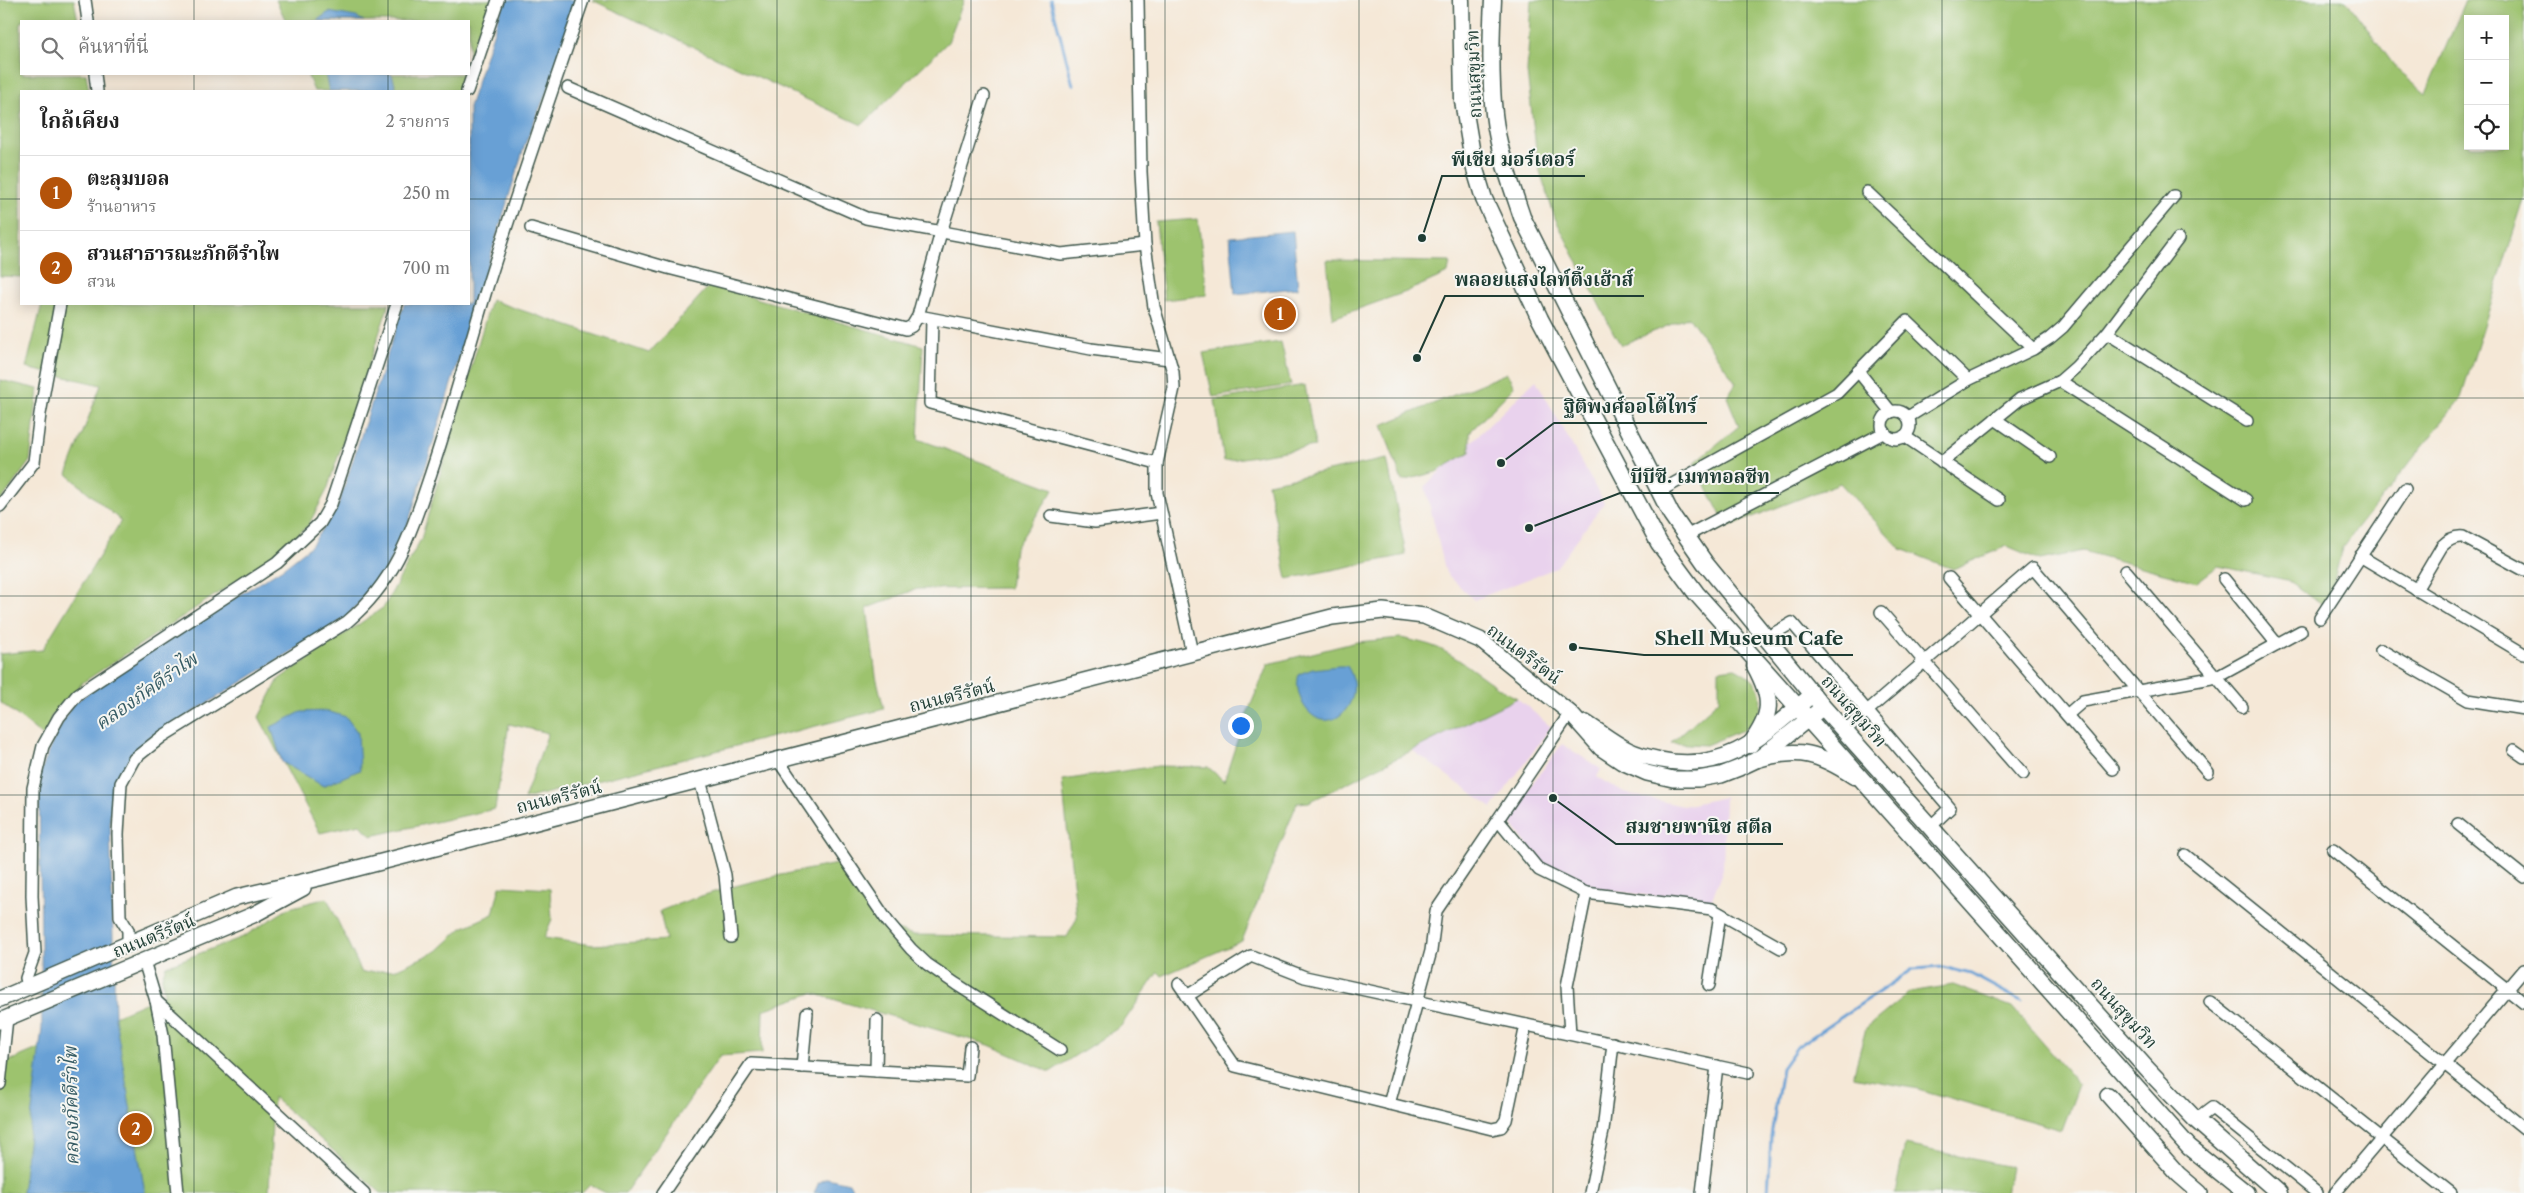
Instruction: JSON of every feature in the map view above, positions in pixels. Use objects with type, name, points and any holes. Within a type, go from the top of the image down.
[{"type":"highway","name":"ถนนสุขุมวิท","points":[[1461,0],[1463,100],[1474,166],[1499,235],[1540,319],[1659,543],[1696,593],[1804,712],[2189,1147],[2246,1193]]},
{"type":"highway","name":"ถนนสุขุมวิท","points":[[1493,0],[1490,59],[1494,116],[1505,167],[1522,217],[1660,491],[1686,536],[1705,563],[1818,701],[2146,1069],[2196,1120],[2279,1193]]},
{"type":"highway","points":[[1574,380],[1596,365]]},
{"type":"highway","points":[[1745,646],[1765,687],[1769,708],[1754,752],[1791,752],[1818,756],[1831,762],[1872,789]]},
{"type":"main road","name":"ถนนตรีรัตน์","points":[[0,999],[237,898],[1332,617],[1383,611],[1424,616],[1480,640],[1570,713],[1629,751],[1672,762],[1694,763],[1716,760],[1738,752],[1754,752],[1818,701]]},
{"type":"main road","name":"ถนนตรีรัตน์","points":[[4,1019],[253,915],[319,878]]},
{"type":"main road","points":[[2108,1094],[2178,1174],[2200,1193]]},
{"type":"street","points":[[85,0],[88,20]]},
{"type":"street","points":[[467,90],[498,0]]},
{"type":"street","points":[[128,943],[128,930],[120,917],[118,834],[121,783],[134,759],[163,736],[347,622],[362,610],[392,571],[407,544],[445,432],[521,178],[584,0]]},
{"type":"street","points":[[1138,0],[1141,172],[1145,245],[1154,307],[1173,372],[1174,388],[1157,463],[1157,493],[1192,653]]},
{"type":"street","points":[[95,75],[98,90]]},
{"type":"street","points":[[568,88],[866,218],[1061,254],[1145,245]]},
{"type":"street","points":[[530,228],[668,268],[899,328],[912,326],[918,316],[940,232],[984,96]]},
{"type":"street","points":[[1867,192],[2033,349]]},
{"type":"street","points":[[1908,417],[1968,380],[2033,349],[2050,338],[2063,327],[2174,196]]},
{"type":"street","points":[[1942,462],[2020,399],[2060,381],[2107,332],[2178,239]]},
{"type":"street","points":[[0,506],[34,462],[40,414],[60,305]]},
{"type":"street","points":[[28,986],[26,978],[35,953],[32,896],[33,788],[44,746],[59,717],[78,694],[277,563],[320,523],[331,504],[397,305]]},
{"type":"street","points":[[918,316],[1091,349],[1169,359]]},
{"type":"street","points":[[932,319],[930,403],[1157,463]]},
{"type":"street","points":[[1660,491],[1837,393],[1907,320],[1968,380]]},
{"type":"street","points":[[2107,332],[2247,421]]},
{"type":"street","points":[[1858,371],[1891,412]]},
{"type":"street","points":[[2060,381],[2246,500]]},
{"type":"street","points":[[1891,412],[1900,412],[1908,417],[1910,425],[1904,436],[1896,438],[1885,432],[1883,423],[1891,412]]},
{"type":"street","points":[[1995,419],[2050,456]]},
{"type":"street","points":[[1686,536],[1885,432]]},
{"type":"street","points":[[1904,436],[1999,500]]},
{"type":"street","points":[[2320,618],[2405,488]]},
{"type":"street","points":[[1051,516],[1095,522],[1161,513]]},
{"type":"street","points":[[2416,590],[2442,546],[2457,536],[2463,537],[2524,570]]},
{"type":"street","points":[[2360,556],[2524,654]]},
{"type":"street","points":[[1844,731],[2033,568],[2208,772]]},
{"type":"street","points":[[2126,571],[2242,707]]},
{"type":"street","points":[[1949,578],[2113,769]]},
{"type":"street","points":[[2224,579],[2277,644]]},
{"type":"street","points":[[1881,612],[2024,774]]},
{"type":"street","points":[[1766,638],[1792,623],[1950,808],[1930,827]]},
{"type":"street","points":[[2067,715],[2083,701],[2217,677],[2301,631]]},
{"type":"street","points":[[2381,650],[2468,700],[2524,709]]},
{"type":"street","points":[[1389,1104],[1431,952],[1436,911],[1570,713]]},
{"type":"street","points":[[2514,750],[2524,758]]},
{"type":"street","points":[[778,760],[888,922],[911,949],[927,964],[956,984],[1060,1050]]},
{"type":"street","points":[[700,780],[725,874],[731,937]]},
{"type":"street","points":[[1498,820],[1539,870],[1586,893],[1712,910],[1781,948]]},
{"type":"street","points":[[2458,824],[2524,878]]},
{"type":"street","points":[[2333,850],[2524,1003]]},
{"type":"street","points":[[2185,855],[2524,1128]]},
{"type":"street","points":[[1570,1034],[1567,986],[1586,893]]},
{"type":"street","points":[[1709,985],[1720,914]]},
{"type":"street","points":[[1188,996],[1250,956],[1306,977],[1748,1073]]},
{"type":"street","points":[[144,960],[156,1000],[163,1035],[178,1193]]},
{"type":"street","points":[[2335,1193],[2524,970]]},
{"type":"street","points":[[1179,984],[1235,1066],[1492,1129],[1501,1126],[1506,1120],[1526,1025]]},
{"type":"street","points":[[156,1000],[364,1193]]},
{"type":"street","points":[[2210,1002],[2450,1193]]},
{"type":"street","points":[[802,1067],[807,1013]]},
{"type":"street","points":[[0,1084],[4,1019]]},
{"type":"street","points":[[876,1071],[878,1020]]},
{"type":"street","points":[[1590,1193],[1604,1131],[1613,1044]]},
{"type":"street","points":[[663,1193],[751,1064],[967,1076],[970,1047]]},
{"type":"street","points":[[1702,1193],[1717,1066]]},
{"type":"street","points":[[2196,1120],[2212,1108],[2316,1193]]},
{"type":"shaded area","points":[[1536,380],[1604,503],[1556,568],[1474,600],[1446,573],[1425,486]]},
{"type":"shaded area","points":[[1517,698],[1551,727],[1492,808],[1412,750]]},
{"type":"shaded area","points":[[1562,744],[1601,769],[1597,777],[1624,793],[1683,806],[1725,797],[1723,869],[1710,904],[1587,887],[1540,863],[1507,817]]},
{"type":"green space","points":[[0,0],[74,0],[78,20],[20,20],[20,75],[86,75],[89,90],[20,90],[20,277],[0,276]]},
{"type":"green space","points":[[276,0],[491,0],[470,65],[470,20],[286,20]]},
{"type":"green space","points":[[592,0],[964,0],[948,42],[862,125]]},
{"type":"green space","points":[[1531,0],[2346,0],[2396,68],[2426,93],[2466,0],[2524,0],[2524,199],[2461,398],[2342,548],[2327,608],[2287,580],[2218,566],[2197,582],[2083,551],[2040,560],[2007,546],[1953,569],[1901,549],[1840,483],[1727,527],[1694,463],[1739,426],[1727,397],[1736,383],[1689,317],[1621,345],[1555,218],[1538,165],[1527,72]]},
{"type":"green space","points":[[307,75],[467,75],[461,90],[314,90]]},
{"type":"green space","points":[[1198,219],[1207,295],[1164,300],[1156,222]]},
{"type":"green space","points":[[1327,260],[1450,262],[1448,273],[1406,292],[1333,318]]},
{"type":"green space","points":[[710,285],[923,346],[918,439],[1054,489],[1015,548],[1010,588],[917,589],[867,608],[876,676],[884,709],[524,799],[548,733],[509,724],[495,809],[371,836],[360,824],[320,833],[259,717],[279,679],[384,607],[421,539],[491,300],[649,353]]},
{"type":"green space","points":[[42,305],[389,305],[327,490],[308,526],[262,564],[82,683],[51,717],[47,739],[0,702],[0,654],[42,650],[121,521],[67,474],[101,385],[26,368]]},
{"type":"green space","points":[[1281,342],[1291,385],[1213,397],[1203,353]]},
{"type":"green space","points":[[1507,373],[1514,387],[1470,432],[1470,452],[1436,472],[1402,481],[1382,425]]},
{"type":"green space","points":[[0,380],[38,389],[30,461],[0,502]]},
{"type":"green space","points":[[1305,385],[1315,446],[1224,461],[1215,400]]},
{"type":"green space","points":[[1387,459],[1406,555],[1287,579],[1268,483]]},
{"type":"green space","points":[[1401,638],[1438,648],[1517,698],[1309,802],[1297,803],[1242,941],[1162,976],[1158,972],[1121,1026],[1050,1072],[989,1045],[812,993],[763,1010],[762,1053],[720,1056],[625,1193],[606,1193],[590,1185],[582,1193],[381,1193],[273,1097],[269,1193],[0,1193],[0,1065],[164,995],[162,977],[166,966],[243,937],[289,908],[327,898],[362,973],[397,969],[437,951],[462,928],[493,914],[500,886],[550,889],[552,919],[544,938],[593,945],[666,940],[660,911],[682,902],[750,882],[843,863],[889,928],[914,935],[1067,937],[1077,918],[1062,780],[1158,766],[1208,767],[1224,781],[1238,738],[1243,736],[1244,721],[1268,664],[1357,642]]},
{"type":"green space","points":[[1735,668],[1750,677],[1758,688],[1761,702],[1757,719],[1745,729],[1706,745],[1671,743],[1719,700],[1719,670]]},
{"type":"green space","points":[[1953,985],[2012,1007],[2079,1085],[2062,1130],[1918,1089],[1853,1077],[1866,1028],[1910,992]]},
{"type":"green space","points":[[1905,1145],[2011,1167],[2006,1193],[1895,1193]]},
{"type":"water","name":"คลองภัคดีรำไพ","points":[[504,0],[581,0],[563,53],[525,144],[404,537],[381,577],[346,618],[149,739],[125,766],[117,782],[110,818],[115,1018],[145,1193],[22,1193],[42,1028],[39,777],[53,741],[72,705],[110,676],[283,568],[311,546],[338,506],[404,305],[470,305],[470,104]]},
{"type":"water","points":[[329,12],[356,17],[362,20],[317,20]]},
{"type":"water","points":[[325,75],[392,75],[397,90],[329,90]]},
{"type":"water","points":[[1293,231],[1298,288],[1235,294],[1230,237]]},
{"type":"water","points":[[1347,666],[1353,679],[1353,692],[1350,704],[1343,713],[1334,719],[1323,720],[1313,716],[1303,704],[1298,689],[1299,674],[1313,669]]},
{"type":"water","points":[[327,711],[346,717],[358,733],[360,770],[323,786],[282,762],[271,727],[301,712]]},
{"type":"water","points":[[827,1178],[849,1183],[854,1193],[814,1193],[819,1182]]},
{"type":"waterway","points":[[1051,0],[1073,85]]},
{"type":"waterway","points":[[1768,1193],[1771,1136],[1782,1068],[1797,1047],[1913,969],[1943,967],[1971,974],[2021,1001]]},
{"type":"place","name":"พีเชีย มอร์เตอร์","points":[[1422,238]]},
{"type":"place","name":"ตะลุมบอล","points":[[1280,314]]},
{"type":"place","name":"พลอยแสงไลท์ติ้งเฮ้าส์","points":[[1417,358]]},
{"type":"place","name":"ฐิติพงศ์ออโต้ไทร์","points":[[1501,463]]},
{"type":"place","name":"บีบีซี. เมททอลชีท","points":[[1529,528]]},
{"type":"place","name":"Shell Museum Cafe","points":[[1573,647]]},
{"type":"place","name":"สมชายพานิช สตีล","points":[[1553,798]]},
{"type":"place","name":"สวนสาธารณะภักดีรำไพ","points":[[136,1129]]}]
